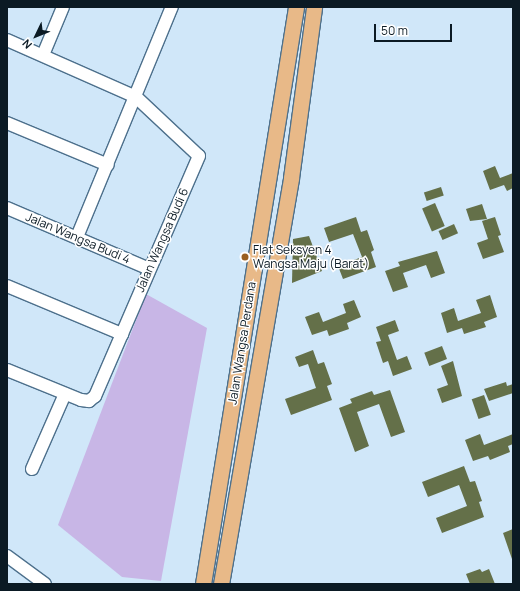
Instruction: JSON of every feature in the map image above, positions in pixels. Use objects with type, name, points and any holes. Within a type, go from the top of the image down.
[{"type":"main road","name":"Jalan Wangsa Perdana","points":[[203,584],[296,7]]},
{"type":"main road","name":"Jalan Wangsa Perdana","points":[[221,584],[291,178],[314,7]]},
{"type":"street","points":[[42,55],[63,7]]},
{"type":"street","points":[[77,237],[172,7]]},
{"type":"street","points":[[7,40],[136,97]]},
{"type":"street","name":"Jalan Wangsa Budi 6","points":[[65,394],[90,401],[95,396],[149,268],[199,156],[136,97]]},
{"type":"street","points":[[7,123],[108,165]]},
{"type":"street","name":"Jalan Wangsa Budi 4","points":[[7,208],[149,268]]},
{"type":"street","points":[[7,286],[122,334]]},
{"type":"street","points":[[7,370],[65,394],[32,469]]},
{"type":"street","points":[[7,556],[45,584]]},
{"type":"shaded area","points":[[146,294],[207,328],[161,581],[122,577],[58,525]]},
{"type":"building","points":[[495,166],[500,178],[513,173],[513,188],[507,191],[504,185],[490,190],[483,171]]},
{"type":"building","points":[[441,187],[444,196],[427,201],[424,193]]},
{"type":"building","points":[[435,203],[445,226],[432,231],[422,208]]},
{"type":"building","points":[[482,204],[487,219],[470,221],[466,209]]},
{"type":"building","points":[[356,217],[361,232],[367,230],[374,250],[371,252],[376,267],[343,279],[338,266],[362,257],[353,234],[329,242],[324,228]]},
{"type":"building","points":[[495,217],[501,235],[498,236],[504,252],[483,259],[477,243],[488,239],[482,221]]},
{"type":"building","points":[[454,224],[458,233],[443,240],[438,231]]},
{"type":"building","points":[[309,236],[322,271],[292,283],[293,239]]},
{"type":"building","points":[[437,251],[445,273],[431,278],[426,265],[403,273],[408,287],[393,292],[385,271],[400,266],[398,262]]},
{"type":"building","points":[[490,295],[497,317],[484,322],[486,327],[464,334],[462,328],[447,333],[441,313],[454,308],[458,321],[481,313],[476,300]]},
{"type":"building","points":[[354,300],[361,317],[347,323],[349,329],[329,336],[327,330],[312,335],[305,317],[319,312],[323,322],[346,313],[343,304]]},
{"type":"building","points":[[395,320],[399,331],[388,335],[397,360],[407,356],[412,369],[393,376],[388,361],[383,363],[376,342],[381,341],[376,327]]},
{"type":"building","points":[[442,346],[447,359],[429,366],[424,353]]},
{"type":"building","points":[[313,350],[318,364],[324,362],[332,384],[327,386],[332,400],[291,415],[285,399],[316,388],[308,364],[299,367],[295,357]]},
{"type":"building","points":[[453,361],[462,396],[442,403],[437,389],[448,385],[441,366]]},
{"type":"building","points":[[506,382],[507,386],[513,384],[513,393],[489,401],[484,389]]},
{"type":"building","points":[[390,390],[405,432],[391,437],[379,404],[357,412],[369,446],[355,452],[339,408],[352,403],[350,399],[372,391],[374,395]]},
{"type":"building","points":[[484,395],[491,415],[479,419],[472,399]]},
{"type":"building","points":[[480,434],[484,445],[513,434],[513,444],[508,446],[510,452],[490,460],[488,456],[473,461],[465,440]]},
{"type":"building","points":[[464,466],[470,482],[475,481],[482,501],[479,502],[484,517],[442,533],[436,518],[467,506],[459,485],[428,497],[422,482]]},
{"type":"building","points":[[513,529],[513,559],[512,559],[503,533]]},
{"type":"building","points":[[480,569],[482,572],[489,569],[495,584],[470,584],[466,574]]},
{"type":"place","name":"Flat Seksyen 4 Wangsa Maju (Barat)","points":[[245,257]]}]
